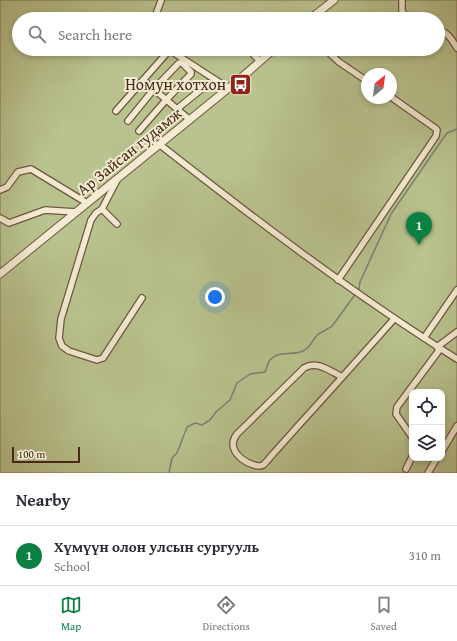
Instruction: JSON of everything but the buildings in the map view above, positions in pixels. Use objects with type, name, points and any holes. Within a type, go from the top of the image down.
[{"type":"street","points":[[319,12],[334,0]]},
{"type":"street","points":[[402,0],[401,5],[403,12]]},
{"type":"street","points":[[157,12],[161,1]]},
{"type":"street","points":[[445,33],[452,39],[457,48]]},
{"type":"street","points":[[116,111],[163,56]]},
{"type":"street","points":[[175,56],[228,88]]},
{"type":"street","points":[[255,56],[260,61]]},
{"type":"street","name":"Ар Зайсан гудамж","points":[[0,274],[190,120],[266,56]]},
{"type":"street","points":[[332,56],[361,77]]},
{"type":"street","points":[[128,121],[154,89],[179,62],[182,63],[192,73],[139,131]]},
{"type":"street","points":[[143,80],[190,120]]},
{"type":"street","points":[[178,110],[209,84]]},
{"type":"street","points":[[338,280],[436,136],[436,130],[434,128],[397,101]]},
{"type":"street","points":[[159,144],[338,280],[394,319],[457,359]]},
{"type":"street","points":[[0,190],[7,187],[18,172],[31,169],[87,203]]},
{"type":"street","points":[[118,178],[102,209],[96,212],[91,220],[61,319],[59,338],[62,346],[69,351],[97,360],[103,358],[142,298]]},
{"type":"street","points":[[102,209],[117,224]]},
{"type":"street","points":[[0,218],[9,223],[45,210],[76,212]]},
{"type":"street","points":[[424,338],[457,290]]},
{"type":"street","points":[[342,377],[318,365],[312,365],[304,368],[237,434],[233,444],[235,453],[252,464],[257,466],[262,465],[342,377],[394,319]]},
{"type":"street","points":[[409,433],[396,414],[396,407],[438,348],[457,332]]},
{"type":"street","points":[[445,445],[457,426]]},
{"type":"street","points":[[406,469],[410,461]]},
{"type":"street","points":[[428,473],[435,461]]},
{"type":"green space","points":[[0,0],[457,0],[457,473],[0,473]]},
{"type":"waterway","points":[[169,473],[172,458],[177,453],[187,427],[195,423],[202,425],[210,420],[216,412],[230,400],[237,383],[250,374],[265,372],[273,357],[281,354],[303,351],[317,335],[333,325],[359,289],[360,282],[391,214],[447,133],[457,129]]},
{"type":"place","name":"Номун хотхон","points":[[241,84]]},
{"type":"place","name":"Хүмүүн олон улсын сургууль","points":[[419,245]]}]
